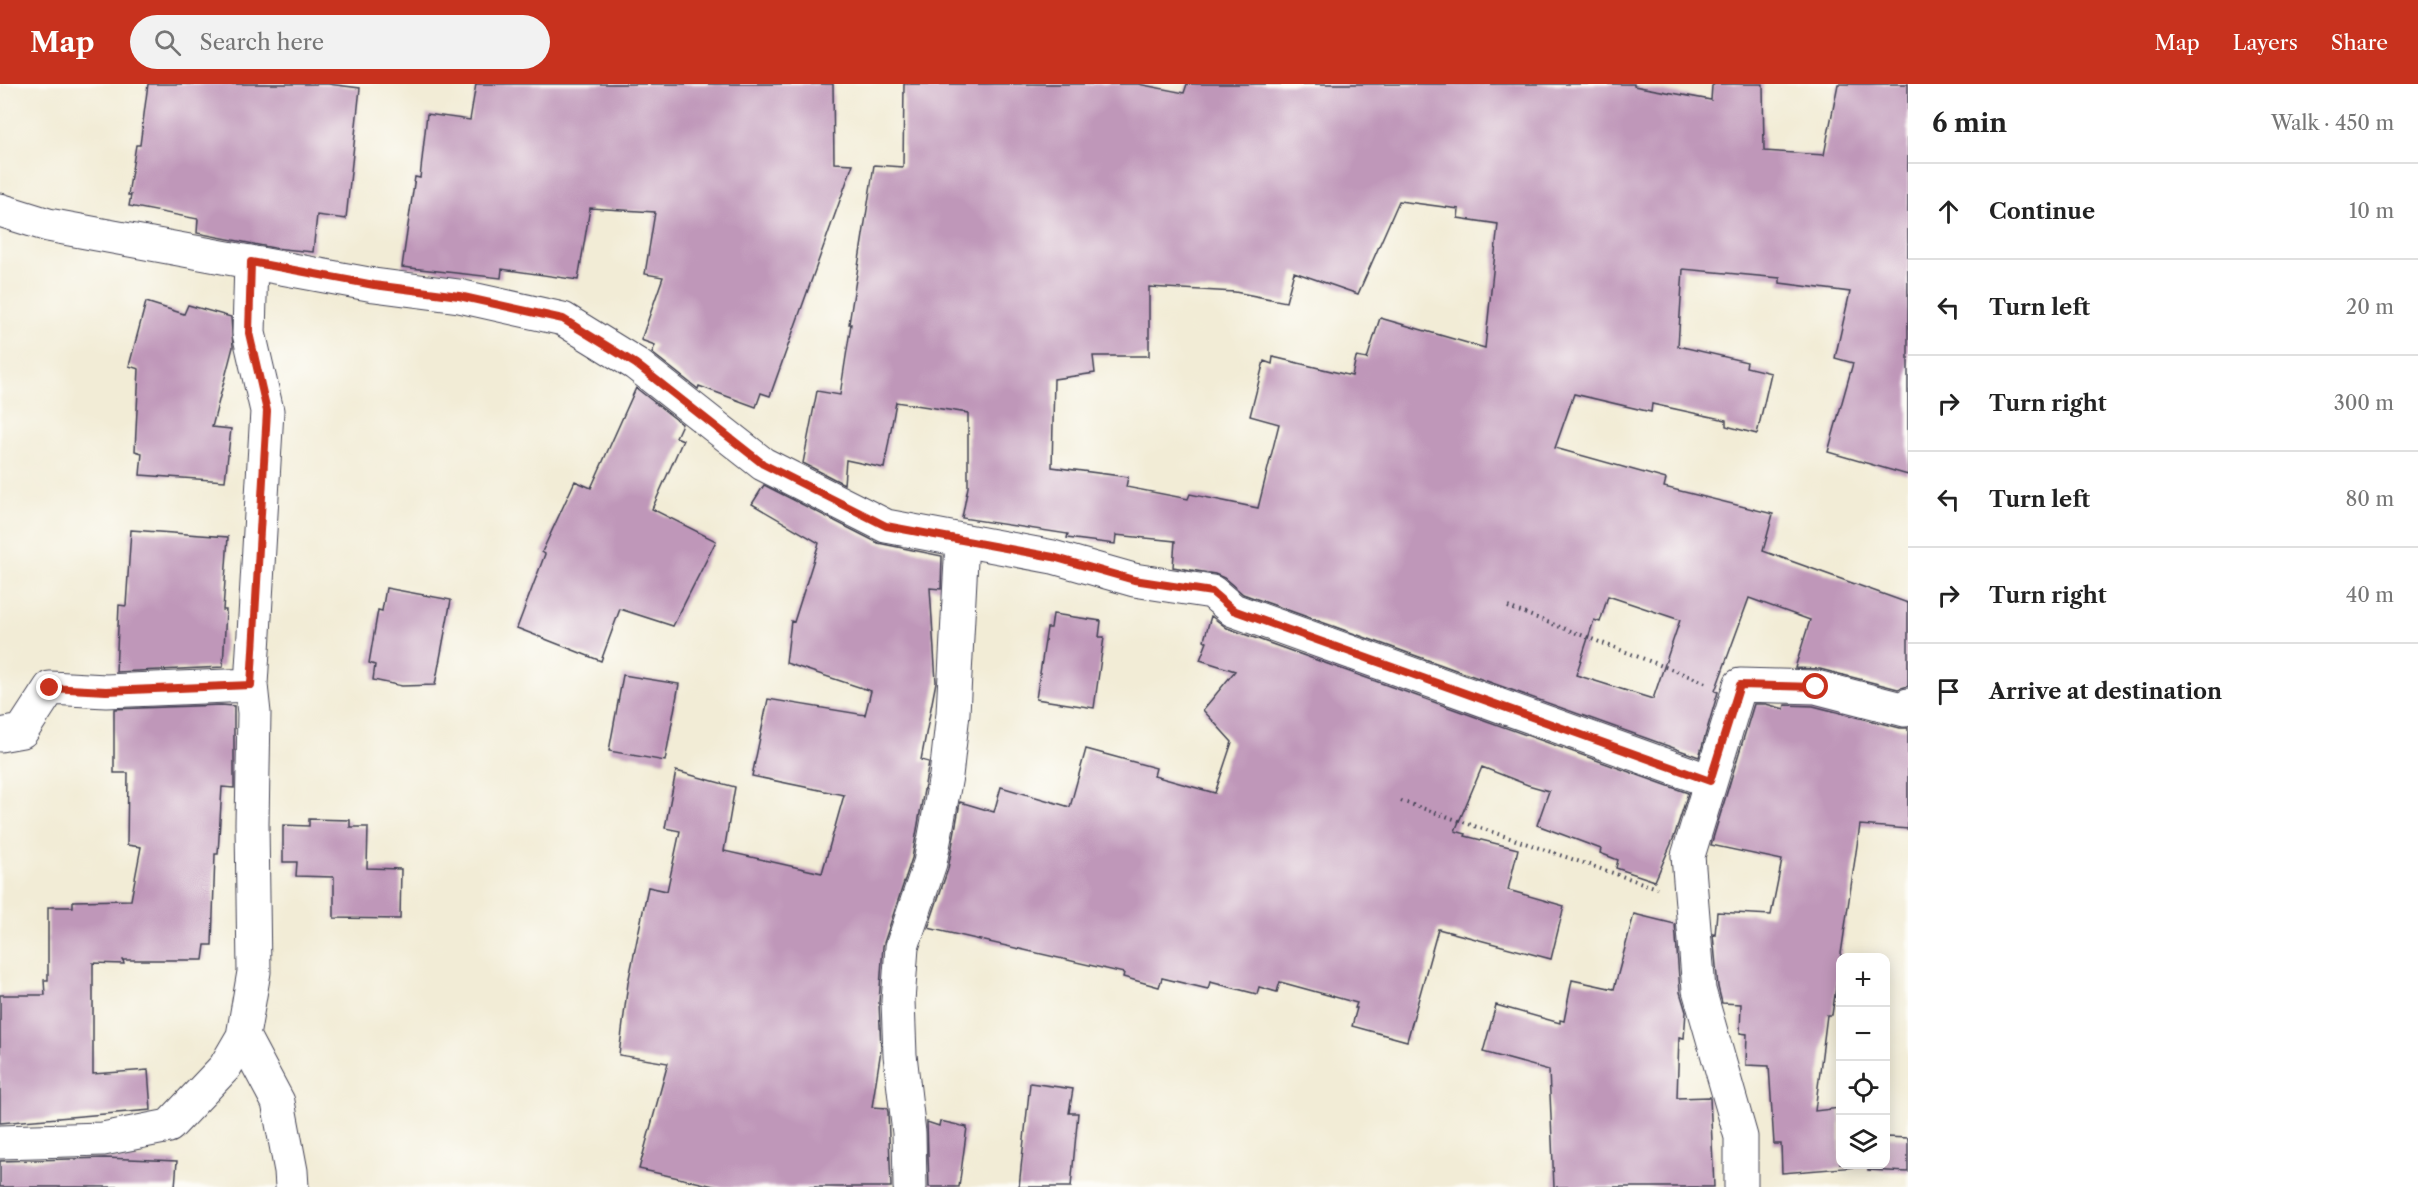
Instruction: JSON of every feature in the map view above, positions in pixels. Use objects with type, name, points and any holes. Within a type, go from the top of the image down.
[{"type":"street","points":[[0,210],[48,225],[374,285],[459,296],[563,319],[636,364],[763,464],[886,526],[1053,557],[1134,580],[1212,592],[1233,610],[1710,781]]},
{"type":"street","points":[[0,1142],[103,1139],[169,1126],[225,1067],[243,1036],[254,972],[252,824],[254,713],[251,685],[267,411],[249,333],[251,262]]},
{"type":"street","points":[[910,1187],[909,1133],[900,1055],[898,1001],[902,947],[930,863],[946,776],[953,713],[962,541]]},
{"type":"street","points":[[0,735],[22,731],[50,688],[106,691],[251,685]]},
{"type":"street","points":[[1741,1187],[1741,1137],[1700,990],[1688,856],[1740,685],[1816,687],[1905,710],[1908,705]]},
{"type":"street","points":[[243,1036],[278,1101],[292,1187]]},
{"type":"path","points":[[1508,607],[1715,686],[1740,685]]},
{"type":"path","points":[[1401,801],[1692,900]]},
{"type":"building","points":[[148,84],[328,84],[360,88],[346,219],[317,215],[313,252],[274,248],[197,233],[198,219],[129,206],[131,195],[128,195],[136,145],[140,145]]},
{"type":"building","points":[[476,84],[833,84],[834,163],[853,164],[770,396],[761,393],[756,407],[699,386],[698,389],[652,353],[655,345],[641,340],[663,277],[645,274],[655,212],[590,208],[578,280],[502,269],[501,278],[402,267],[415,177],[420,178],[427,114],[470,120]]},
{"type":"building","points":[[904,84],[1138,84],[1184,93],[1187,84],[1634,84],[1634,86],[1711,100],[1712,86],[1715,84],[1763,84],[1764,151],[1824,155],[1838,84],[1908,84],[1908,475],[1828,452],[1853,363],[1835,358],[1850,292],[1780,283],[1780,278],[1683,269],[1678,346],[1747,362],[1746,367],[1771,373],[1757,434],[1726,426],[1726,420],[1652,404],[1651,412],[1574,394],[1555,448],[1666,479],[1664,487],[1773,514],[1763,551],[1908,603],[1908,686],[1898,689],[1820,669],[1795,668],[1810,620],[1749,598],[1715,691],[1718,692],[1699,757],[1243,594],[1224,578],[1215,574],[1173,567],[1175,541],[1116,535],[1115,544],[1067,538],[1068,534],[962,518],[968,487],[968,413],[896,402],[884,468],[846,460],[844,484],[803,463],[817,391],[840,395],[874,165],[903,167]],"holes":[[[1399,201],[1459,209],[1458,218],[1498,224],[1485,348],[1380,318],[1367,359],[1356,357],[1352,376],[1273,357],[1272,364],[1264,361],[1250,416],[1279,424],[1258,508],[1190,494],[1188,499],[1126,487],[1128,477],[1052,467],[1054,379],[1095,373],[1093,356],[1149,356],[1149,287],[1235,292],[1286,302],[1294,272],[1358,294]],[[1608,596],[1680,620],[1653,699],[1576,675],[1594,620],[1600,622]]]},
{"type":"building","points":[[146,302],[184,314],[188,305],[231,317],[233,347],[212,427],[231,429],[225,481],[140,475],[142,453],[135,451],[139,369],[129,366]]},
{"type":"building","points":[[636,388],[682,424],[676,437],[683,440],[652,509],[716,541],[673,626],[620,609],[601,661],[517,628],[545,554],[542,552],[575,481],[591,488]]},
{"type":"building","points":[[764,485],[878,543],[942,556],[941,589],[930,588],[936,682],[921,760],[929,762],[912,858],[883,946],[879,1002],[881,1050],[872,1107],[887,1108],[888,1112],[891,1187],[718,1187],[639,1169],[668,1063],[619,1055],[628,983],[648,887],[667,891],[680,831],[665,828],[676,771],[735,787],[724,851],[822,873],[844,795],[752,776],[768,699],[865,715],[871,691],[786,663],[791,621],[794,622],[819,543],[752,504]]},
{"type":"building","points":[[131,530],[228,537],[223,610],[226,610],[223,667],[116,672],[119,605],[126,606]]},
{"type":"building","points":[[386,588],[451,600],[435,685],[402,686],[373,680],[375,665],[369,663],[378,610],[382,611]]},
{"type":"building","points":[[1053,614],[1101,621],[1099,637],[1104,637],[1094,708],[1036,699],[1047,628],[1051,628]]},
{"type":"building","points":[[1211,616],[1227,628],[1688,793],[1674,837],[1655,881],[1616,868],[1618,860],[1600,853],[1601,849],[1537,825],[1549,791],[1482,767],[1455,831],[1466,834],[1465,836],[1518,849],[1508,890],[1564,906],[1551,959],[1438,929],[1407,1041],[1352,1026],[1357,1003],[1280,982],[1277,992],[1259,987],[1257,994],[1210,982],[1208,989],[1162,978],[1159,987],[1123,977],[1124,973],[928,928],[948,869],[960,802],[994,812],[1001,787],[1070,807],[1086,749],[1156,768],[1154,776],[1215,793],[1232,742],[1203,710],[1235,671],[1200,660],[1207,642],[1204,640]]},
{"type":"building","points":[[623,675],[679,684],[665,761],[609,751]]},
{"type":"building","points":[[1754,704],[1766,704],[1784,709],[1785,705],[1813,706],[1900,728],[1908,728],[1908,829],[1860,825],[1841,953],[1836,953],[1836,988],[1832,1015],[1827,1015],[1815,1111],[1836,1108],[1836,1169],[1782,1173],[1781,1144],[1774,1144],[1769,1066],[1746,1065],[1747,1034],[1740,1033],[1741,1004],[1722,1003],[1718,987],[1713,934],[1715,935],[1717,912],[1771,915],[1782,860],[1711,845]]},
{"type":"building","points":[[234,706],[234,788],[222,787],[218,854],[215,854],[212,945],[205,945],[203,960],[123,960],[124,964],[93,963],[93,1074],[148,1070],[151,1110],[0,1123],[0,995],[45,995],[44,980],[48,980],[48,907],[73,907],[73,901],[131,900],[141,847],[127,845],[128,773],[114,773],[114,709]]},
{"type":"building","points":[[309,819],[350,820],[350,827],[368,827],[367,868],[401,869],[400,919],[334,918],[334,877],[296,876],[297,862],[283,862],[283,825],[309,826]]},
{"type":"building","points":[[1634,914],[1675,924],[1680,992],[1686,1012],[1684,1038],[1679,1037],[1677,1098],[1710,1097],[1714,1187],[1554,1187],[1549,1070],[1483,1052],[1496,1005],[1560,1023],[1560,1020],[1564,1021],[1572,980],[1614,989]]},
{"type":"building","points":[[1030,1083],[1073,1089],[1069,1113],[1078,1113],[1071,1187],[1019,1187]]},
{"type":"building","points":[[940,1121],[967,1127],[959,1187],[929,1187],[927,1122],[939,1126]]},
{"type":"building","points":[[1890,1137],[1908,1138],[1908,1172],[1868,1170],[1890,1169]]},
{"type":"building","points":[[105,1158],[177,1161],[175,1187],[0,1187],[0,1161]]},
{"type":"route","points":[[50,688],[106,691],[251,685],[267,411],[249,333],[251,262],[374,285],[459,296],[563,319],[636,364],[763,464],[886,526],[1053,557],[1134,580],[1212,592],[1233,610],[1710,781],[1740,685],[1816,687]]}]
